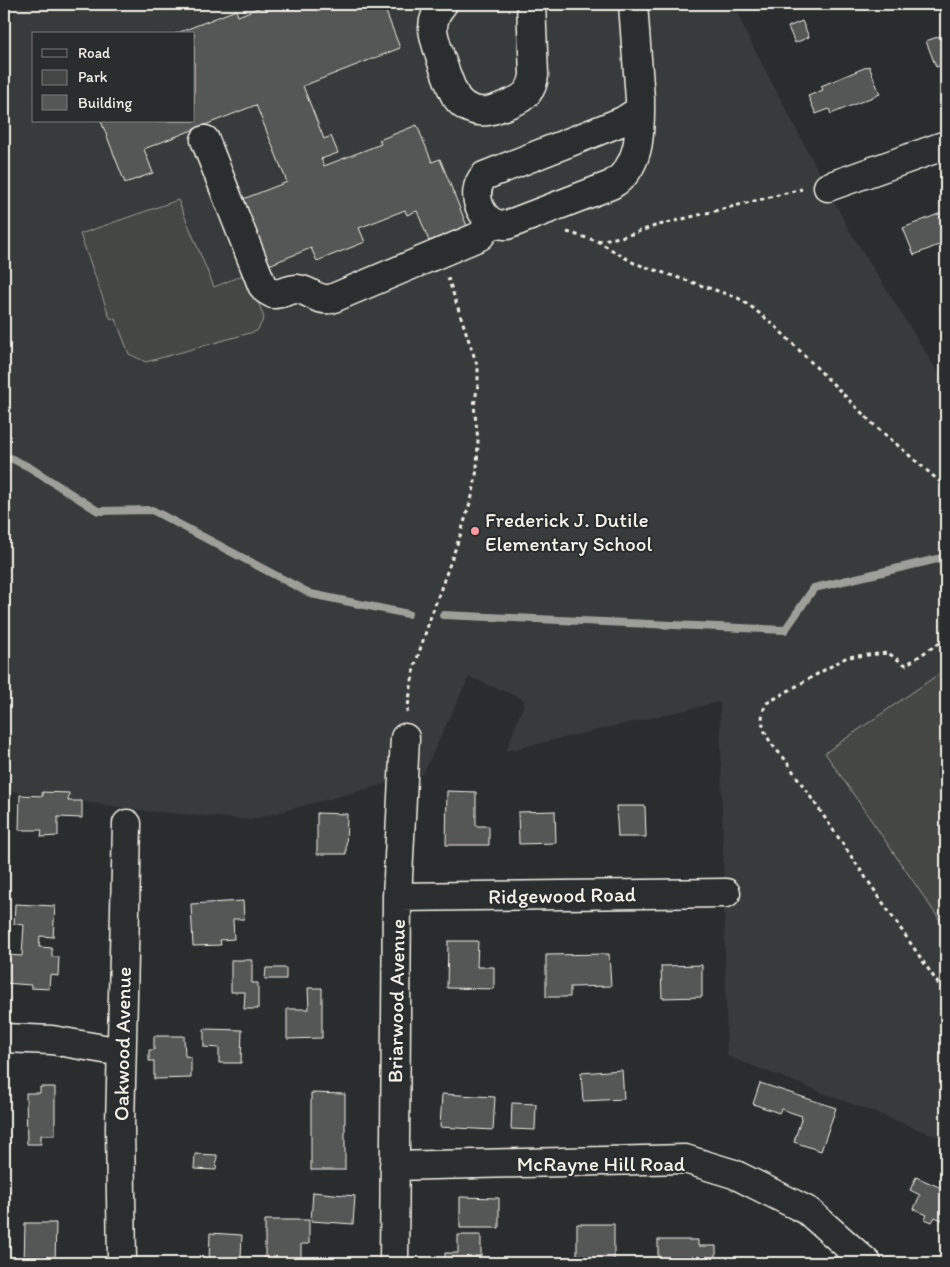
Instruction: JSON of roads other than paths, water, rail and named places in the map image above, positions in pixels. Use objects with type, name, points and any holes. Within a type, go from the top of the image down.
[{"type":"street","points":[[443,4],[434,19],[434,36],[455,95],[466,107],[481,112],[493,110],[520,99],[532,84],[534,75],[531,4]]},
{"type":"street","points":[[633,4],[640,110],[635,154],[628,171],[618,181],[507,225],[491,222],[483,214],[477,198],[478,186],[484,176],[623,121],[640,110]]},
{"type":"street","points":[[205,140],[262,285],[270,293],[279,294],[298,289],[321,299],[331,299],[480,236],[491,222]]},
{"type":"street","points":[[828,187],[946,145]]},
{"type":"street","name":"Briarwood Avenue","points":[[394,1263],[398,897],[405,738]]},
{"type":"street","name":"Oakwood Avenue","points":[[122,1263],[121,1052],[127,824]]},
{"type":"street","name":"Ridgewood Road","points":[[398,897],[726,894]]},
{"type":"street","points":[[4,1038],[52,1040],[121,1052]]},
{"type":"street","name":"McRayne Hill Road","points":[[394,1166],[685,1159],[734,1174],[808,1210],[867,1263]]},
{"type":"waterway","points":[[4,455],[29,467],[98,511],[152,510],[311,594],[408,614]]},
{"type":"waterway","points":[[443,615],[785,630],[814,588],[946,557]]},
{"type":"place","name":"Frederick J. Dutile Elementary School","points":[[475,531]]}]
